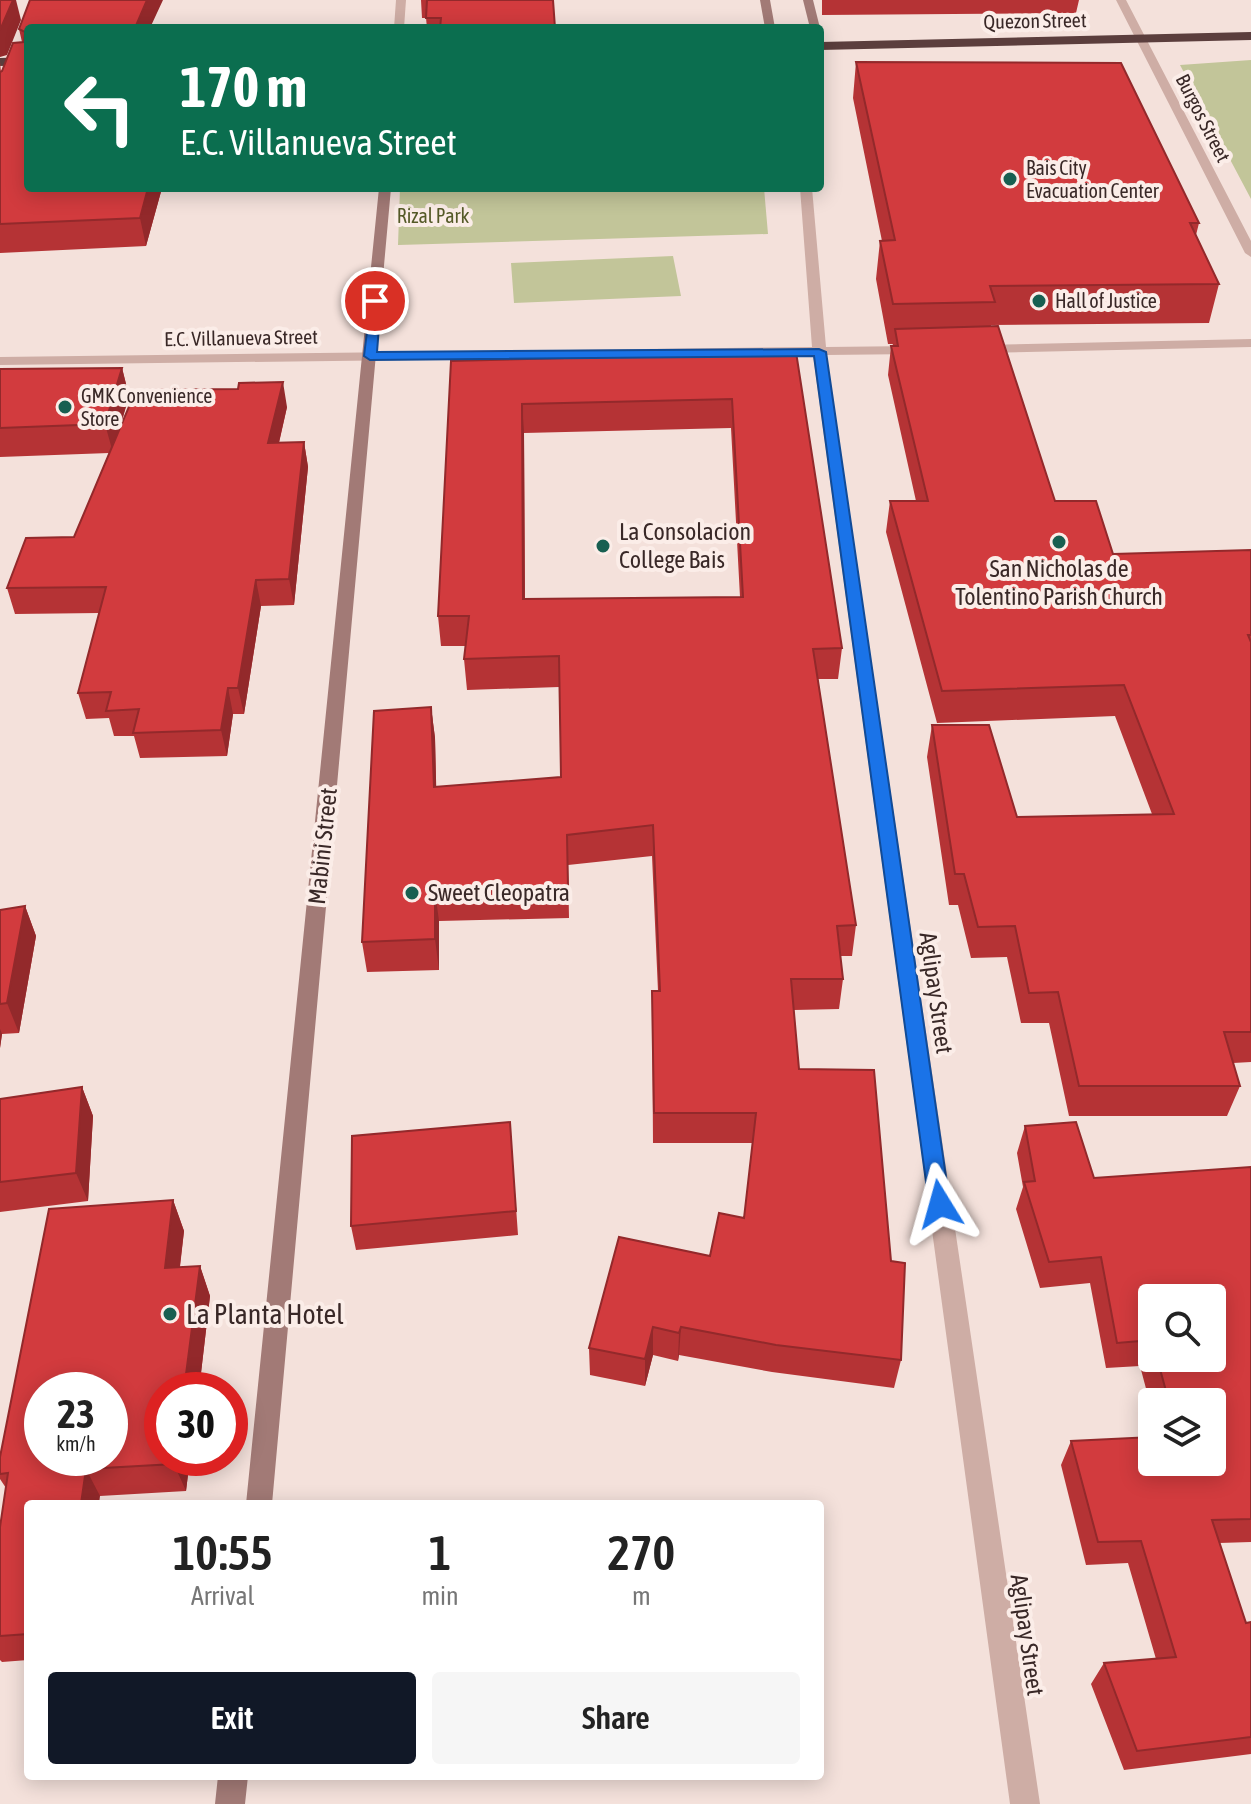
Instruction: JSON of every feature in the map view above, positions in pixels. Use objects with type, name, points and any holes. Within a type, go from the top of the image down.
[{"type":"highway","name":"Quezon Street","points":[[824,46],[1251,36]]},
{"type":"street","points":[[399,24],[401,0]]},
{"type":"street","points":[[765,0],[769,24]]},
{"type":"street","points":[[808,0],[814,24]]},
{"type":"street","name":"Burgos Street","points":[[1121,0],[1251,253]]},
{"type":"street","name":"Mabini Street","points":[[259,1500],[385,192]]},
{"type":"street","name":"Aglipay Street","points":[[806,192],[819,352],[1025,1804]]},
{"type":"street","points":[[963,349],[1251,343]]},
{"type":"street","name":"E.C. Villanueva Street","points":[[0,361],[931,350]]},
{"type":"street","points":[[230,1804],[233,1780]]},
{"type":"green space","points":[[1251,60],[1251,199],[1180,65]]},
{"type":"green space","name":"Rizal Park","points":[[400,192],[764,192],[768,234],[398,245]]},
{"type":"green space","points":[[673,256],[681,296],[514,303],[511,263]]},
{"type":"building","points":[[0,0],[13,0],[0,30]]},
{"type":"building","points":[[30,0],[147,0],[137,24],[24,24],[24,32],[19,29]]},
{"type":"building","points":[[427,0],[553,0],[555,24],[440,24],[441,18],[426,18]]},
{"type":"building","points":[[24,42],[24,192],[147,192],[140,218],[0,224],[0,72],[13,43]]},
{"type":"building","name":"Bais City Evacuation Center","points":[[856,62],[1121,63],[1199,223],[1190,223],[1219,284],[990,286],[995,302],[893,304],[880,241],[895,240]]},
{"type":"building","points":[[998,326],[1055,501],[1096,501],[1113,554],[1251,550],[1251,635],[1248,635],[1251,642],[1251,1032],[1224,1032],[1240,1086],[1079,1086],[1058,992],[1029,993],[1015,926],[978,927],[964,874],[955,874],[932,725],[989,725],[1017,817],[1174,814],[1124,685],[942,691],[890,501],[928,501],[891,346],[898,346],[895,329]]},
{"type":"building","points":[[796,352],[842,648],[813,649],[856,925],[837,926],[843,979],[791,979],[799,1069],[874,1070],[891,1261],[905,1263],[901,1360],[776,1345],[681,1327],[679,1333],[653,1327],[645,1359],[589,1348],[619,1237],[710,1256],[719,1213],[744,1218],[756,1113],[654,1113],[652,991],[660,991],[653,825],[567,835],[568,887],[435,891],[435,939],[362,942],[374,711],[431,707],[434,787],[561,777],[559,656],[464,659],[469,616],[438,616],[451,361]],"holes":[[[732,399],[743,597],[523,599],[522,404]]]},
{"type":"building","points":[[122,368],[105,424],[0,428],[0,369]]},
{"type":"building","points":[[283,382],[268,443],[304,442],[289,579],[256,580],[238,688],[228,688],[221,730],[133,733],[139,709],[106,711],[111,692],[78,693],[106,587],[7,588],[26,538],[74,537],[136,390],[238,389],[239,383]]},
{"type":"building","points":[[25,906],[7,1003],[0,1004],[0,910]]},
{"type":"building","points":[[82,1087],[76,1173],[0,1182],[0,1099]]},
{"type":"building","points":[[510,1122],[516,1211],[351,1226],[352,1136]]},
{"type":"building","points":[[1076,1122],[1094,1178],[1251,1167],[1251,1519],[1212,1520],[1246,1623],[1251,1622],[1251,1737],[1137,1751],[1104,1663],[1176,1657],[1141,1541],[1098,1542],[1071,1441],[1138,1438],[1138,1476],[1226,1476],[1226,1388],[1165,1388],[1161,1372],[1226,1372],[1226,1284],[1138,1284],[1138,1341],[1117,1343],[1101,1257],[1049,1262],[1024,1182],[1035,1181],[1025,1126]]},
{"type":"building","points":[[173,1200],[165,1268],[200,1266],[186,1372],[144,1372],[144,1466],[128,1467],[128,1372],[24,1372],[24,1476],[85,1476],[82,1500],[24,1500],[24,1634],[0,1636],[0,1527],[8,1473],[0,1474],[0,1457],[49,1209]]},
{"type":"place","name":"Bais City Evacuation Center","points":[[1010,179]]},
{"type":"place","name":"Hall of Justice","points":[[1039,301]]},
{"type":"place","name":"GMK Convenience Store","points":[[65,407]]},
{"type":"place","name":"San Nicholas de Tolentino Parish Church","points":[[1059,542]]},
{"type":"place","name":"La Consolacion College Bais","points":[[603,546]]},
{"type":"place","name":"Sweet Cleopatra","points":[[412,893]]},
{"type":"place","name":"La Planta Hotel","points":[[170,1314]]},
{"type":"route","points":[[375,301],[370,356],[819,352],[940,1204]]}]
